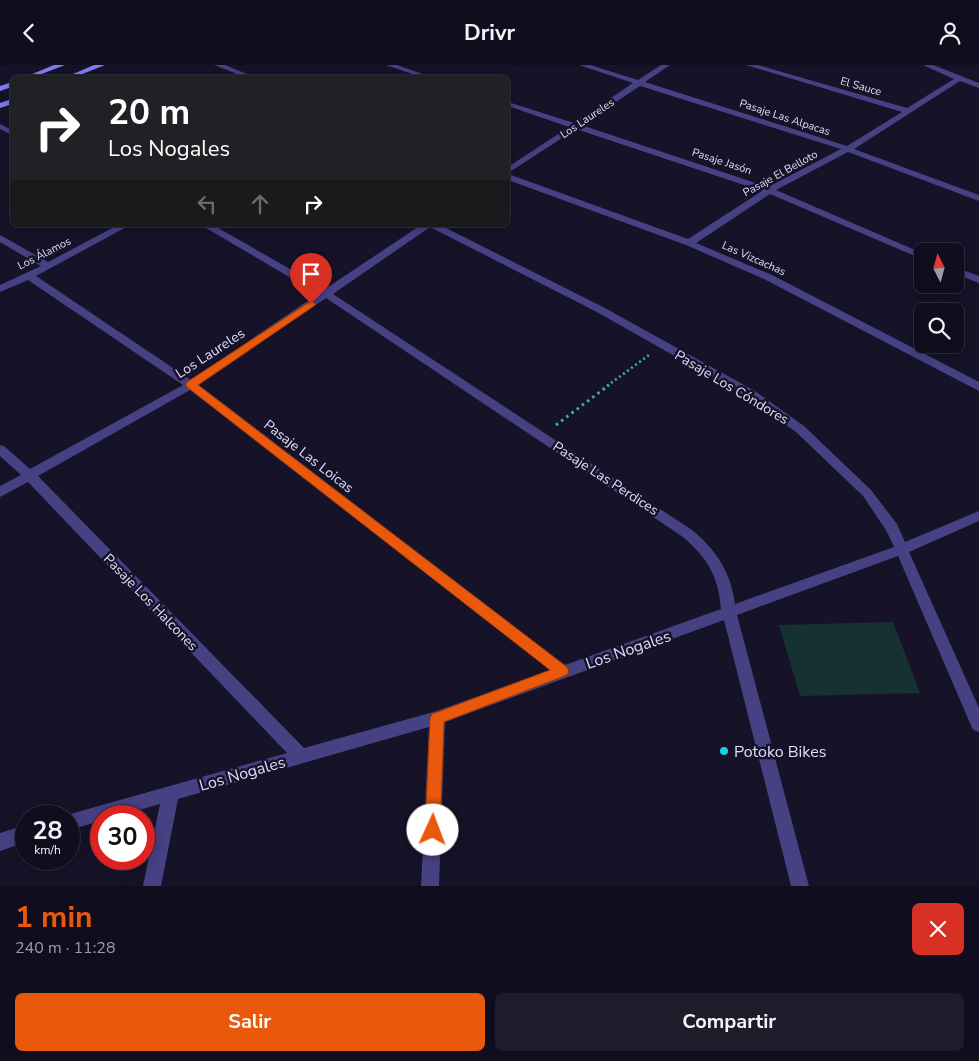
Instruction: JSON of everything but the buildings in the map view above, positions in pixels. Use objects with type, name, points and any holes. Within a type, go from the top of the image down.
[{"type":"main road","points":[[34,75],[61,65]]},
{"type":"main road","points":[[75,75],[101,65]]},
{"type":"street","points":[[218,65],[245,75]]},
{"type":"street","points":[[390,65],[420,75]]},
{"type":"street","points":[[408,75],[427,65]]},
{"type":"street","name":"Pasaje Las Alpacas","points":[[583,65],[848,149],[979,197]]},
{"type":"street","name":"Los Laureles","points":[[510,170],[666,65]]},
{"type":"street","name":"El Sauce","points":[[750,65],[908,111]]},
{"type":"street","points":[[927,65],[979,85]]},
{"type":"street","name":"Pasaje El Belloto","points":[[689,243],[770,190],[848,149],[960,78]]},
{"type":"street","name":"Pasaje Jasón","points":[[510,105],[770,190],[914,253]]},
{"type":"street","name":"Las Vizcachas","points":[[510,178],[689,243],[768,277],[979,387]]},
{"type":"street","name":"Los Álamos","points":[[0,289],[29,276],[121,227]]},
{"type":"street","name":"Pasaje Las Perdices","points":[[209,227],[326,294],[680,527],[698,543],[723,577],[730,613],[800,886]]},
{"type":"street","name":"Los Laureles","points":[[0,493],[191,385],[424,227]]},
{"type":"street","name":"Pasaje Los Cóndores","points":[[437,227],[599,309],[750,394],[800,429],[867,493],[892,528],[979,725]]},
{"type":"street","points":[[0,238],[48,266]]},
{"type":"street","points":[[964,273],[979,280]]},
{"type":"street","name":"Pasaje Las Loicas","points":[[29,276],[191,385],[562,671]]},
{"type":"street","name":"Pasaje Los Halcones","points":[[0,449],[30,476],[301,756]]},
{"type":"street","name":"Los Nogales","points":[[80,819],[437,718],[562,671],[730,613],[902,549],[979,517]]},
{"type":"street","points":[[430,886],[437,718]]},
{"type":"street","points":[[152,886],[171,792]]},
{"type":"street","points":[[0,842],[15,837]]},
{"type":"path","points":[[542,436],[663,345]]},
{"type":"green space","points":[[893,622],[920,693],[800,696],[779,625]]},
{"type":"place","name":"Potoko Bikes","points":[[724,751]]},
{"type":"route","points":[[311,304],[191,385],[562,671],[437,718],[433,830]]}]
